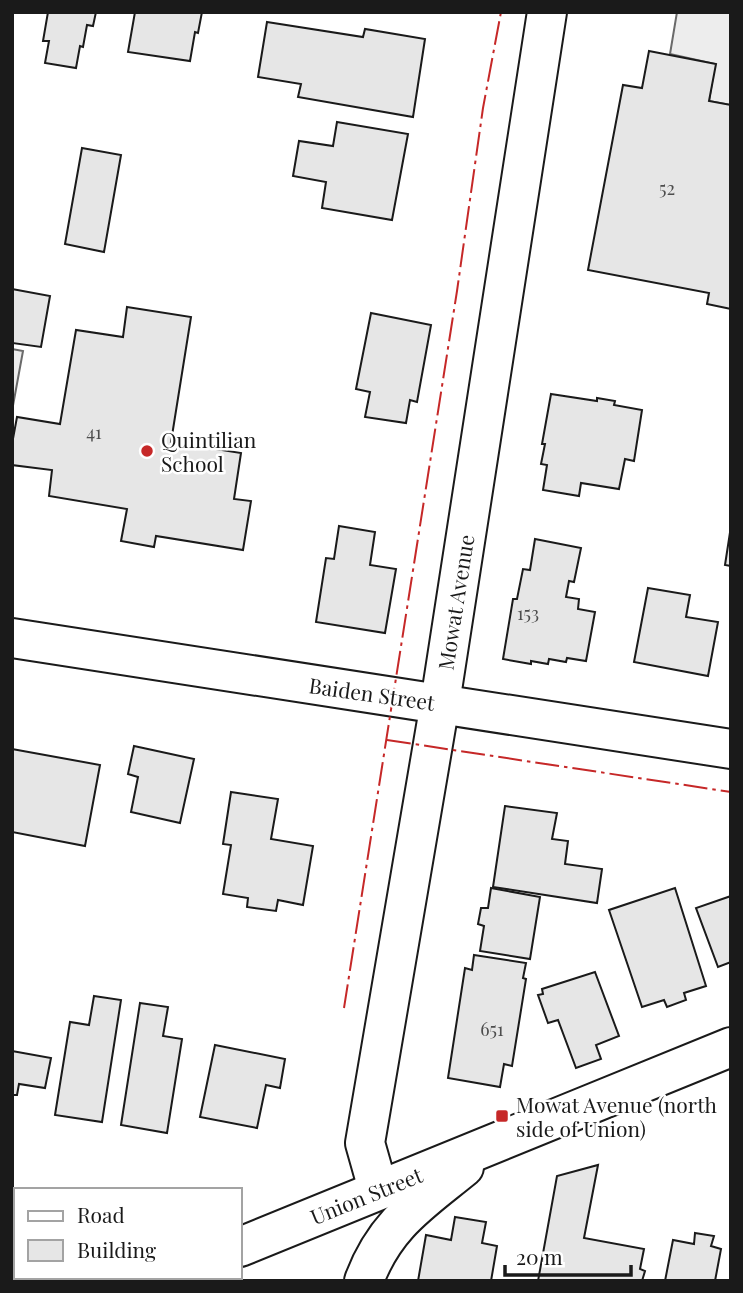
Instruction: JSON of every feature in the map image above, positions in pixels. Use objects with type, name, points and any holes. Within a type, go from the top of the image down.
[{"type":"street","name":"Mowat Avenue","points":[[378,1189],[365,1143],[440,703],[547,12]]},
{"type":"street","name":"Baiden Street","points":[[12,638],[731,749]]},
{"type":"street","name":"Union Street","points":[[242,1246],[731,1047]]},
{"type":"street","name":"Union Street","points":[[364,1281],[371,1262],[398,1220],[492,1143]]},
{"type":"shaded area","points":[[677,12],[731,12],[731,105],[709,101],[715,64],[670,54]]},
{"type":"shaded area","points":[[12,349],[23,351],[12,411]]},
{"type":"building","points":[[48,12],[96,12],[93,26],[87,25],[76,68],[45,63],[49,41],[43,41]]},
{"type":"building","points":[[135,12],[202,12],[190,61],[128,52]]},
{"type":"building","points":[[267,22],[363,37],[365,29],[425,39],[413,117],[298,97],[301,84],[258,77]]},
{"type":"building","points":[[649,51],[716,64],[709,101],[731,105],[731,309],[707,304],[709,293],[588,270],[623,85],[642,88]]},
{"type":"building","points":[[337,122],[408,134],[392,220],[322,208],[326,182],[293,176],[299,141],[333,146]]},
{"type":"building","points":[[82,148],[121,155],[104,252],[65,244]]},
{"type":"building","points":[[12,289],[50,296],[41,347],[12,343]]},
{"type":"building","points":[[127,307],[191,317],[171,442],[241,453],[234,499],[251,501],[243,550],[156,536],[154,547],[121,541],[127,509],[49,496],[52,470],[12,465],[12,444],[17,417],[60,424],[76,330],[123,337]]},
{"type":"building","points":[[371,313],[431,325],[417,402],[410,400],[406,423],[365,417],[370,392],[356,389]]},
{"type":"building","points":[[551,394],[615,401],[614,405],[642,410],[634,461],[625,459],[619,489],[581,483],[579,496],[543,490],[547,465],[541,464],[545,444],[542,444]]},
{"type":"building","points":[[339,526],[375,532],[370,565],[396,569],[385,633],[316,622],[326,558],[334,559]]},
{"type":"building","points":[[731,526],[731,566],[725,565]]},
{"type":"building","points":[[535,539],[581,548],[574,582],[569,581],[566,597],[579,599],[578,609],[595,612],[586,661],[567,658],[566,662],[549,659],[548,664],[531,661],[531,664],[503,659],[513,599],[517,599],[523,569],[530,570]]},
{"type":"building","points":[[648,588],[690,595],[686,617],[718,622],[708,676],[634,662]]},
{"type":"building","points":[[134,746],[194,759],[180,823],[131,812],[138,777],[128,774]]},
{"type":"building","points":[[12,749],[100,765],[85,846],[12,832]]},
{"type":"building","points":[[231,792],[278,799],[271,839],[313,846],[303,905],[278,900],[276,911],[247,907],[248,898],[223,894],[231,845],[223,844]]},
{"type":"building","points":[[505,806],[557,813],[552,839],[568,841],[565,864],[602,869],[597,903],[493,887]]},
{"type":"building","points":[[491,888],[540,897],[530,959],[480,951],[484,926],[478,924],[481,908],[488,908]]},
{"type":"building","points":[[675,888],[706,986],[684,993],[686,1000],[667,1007],[664,1000],[642,1007],[609,910]]},
{"type":"building","points":[[731,896],[731,962],[718,967],[696,908]]},
{"type":"building","points":[[474,955],[526,963],[523,978],[526,979],[512,1066],[504,1064],[500,1087],[448,1078],[465,968],[472,970]]},
{"type":"building","points":[[595,972],[619,1036],[596,1045],[601,1059],[576,1068],[558,1020],[548,1023],[538,995],[543,994],[542,989]]},
{"type":"building","points":[[94,996],[121,1000],[102,1122],[55,1115],[70,1022],[89,1025]]},
{"type":"building","points":[[140,1003],[168,1007],[163,1036],[182,1039],[167,1133],[121,1125]]},
{"type":"building","points":[[215,1045],[285,1059],[280,1088],[266,1085],[257,1128],[200,1117]]},
{"type":"building","points":[[12,1051],[51,1058],[45,1088],[19,1084],[17,1095],[12,1095]]},
{"type":"building","points":[[598,1165],[584,1238],[644,1249],[640,1269],[645,1271],[642,1281],[538,1281],[557,1176]]},
{"type":"building","points":[[455,1217],[486,1222],[482,1243],[497,1246],[491,1281],[418,1281],[426,1235],[451,1240]]},
{"type":"building","points":[[695,1233],[714,1236],[711,1246],[721,1249],[715,1281],[665,1281],[673,1240],[694,1244]]},
{"type":"power","points":[[344,1008],[457,291],[483,108],[501,12]]},
{"type":"power","points":[[387,740],[731,792]]},
{"type":"place","name":"Quintilian School","points":[[147,451]]},
{"type":"place","name":"Mowat Avenue (north side of Union)","points":[[502,1116]]}]
